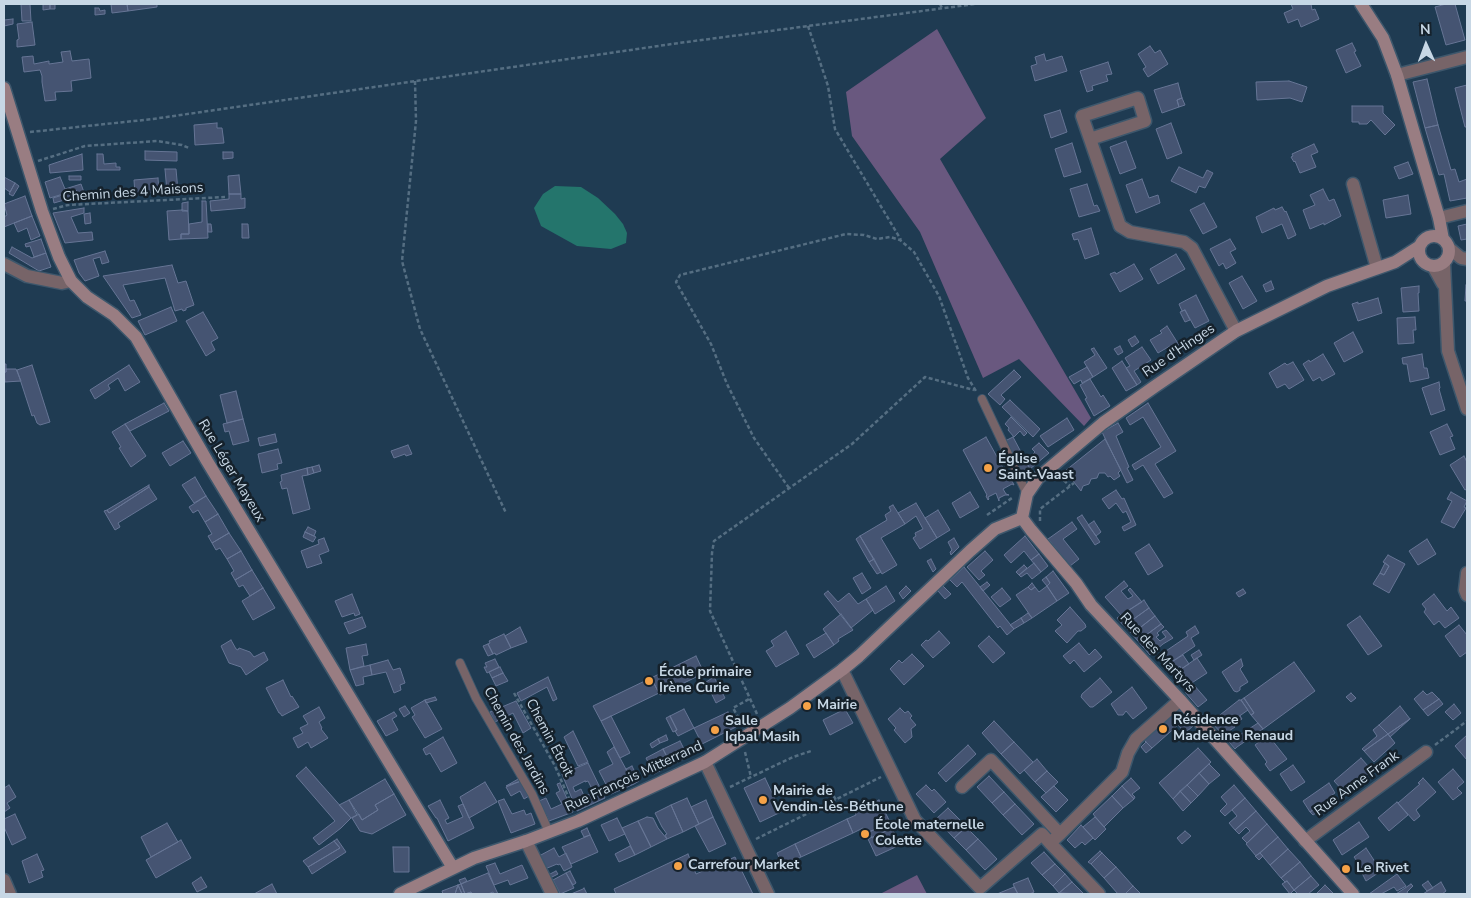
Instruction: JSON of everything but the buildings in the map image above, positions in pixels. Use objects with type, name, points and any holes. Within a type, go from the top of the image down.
[{"type":"street","points":[[1361,4],[1383,38],[1397,75],[1437,211],[1449,254],[1436,263]]},
{"type":"street","points":[[1397,75],[1467,57]]},
{"type":"street","name":"Rue Léger Mayeux","points":[[4,88],[42,211],[59,257],[71,281],[87,297],[114,315],[136,337],[207,461],[453,868]]},
{"type":"street","points":[[1090,139],[1145,121],[1138,98],[1082,116],[1120,226],[1130,232],[1184,242],[1192,248],[1236,331]]},
{"type":"street","points":[[1353,184],[1377,268]]},
{"type":"street","points":[[1437,211],[1467,212]]},
{"type":"street","points":[[1437,211],[1423,242],[1420,257],[1436,263],[1467,263]]},
{"type":"street","points":[[1423,242],[1438,236],[1461,258],[1467,259]]},
{"type":"street","name":"Rue d'Hinges","points":[[1022,518],[1027,494],[1038,478],[1103,423],[1236,331],[1327,286],[1395,262],[1423,242]]},
{"type":"street","name":"Rue d'Hinges","points":[[1395,262],[1436,263]]},
{"type":"street","points":[[1436,263],[1444,286],[1448,351],[1465,396],[1467,410]]},
{"type":"street","points":[[4,264],[28,276],[62,283],[71,281]]},
{"type":"street","name":"Rue François Mitterrand","points":[[400,894],[474,858],[526,841],[578,820],[705,762],[790,708],[842,670],[860,656],[970,551],[996,529],[1022,518]]},
{"type":"street","name":"Rue des Martyrs","points":[[1022,518],[1091,604],[1180,700],[1353,894]]},
{"type":"street","points":[[1467,573],[1467,595]]},
{"type":"street","points":[[842,670],[914,820],[980,888],[1042,834],[1099,894]]},
{"type":"street","points":[[1050,844],[1122,772],[1128,753],[1136,739],[1180,700]]},
{"type":"street","name":"Rue Anne Frank","points":[[1305,841],[1426,752]]},
{"type":"street","points":[[962,787],[991,760],[1060,834]]},
{"type":"street","points":[[705,762],[768,894]]},
{"type":"street","points":[[526,841],[552,894]]},
{"type":"street","points":[[4,880],[10,894]]},
{"type":"lane","points":[[982,399],[1027,494]]},
{"type":"lane","name":"Chemin des Jardins","points":[[460,663],[476,698],[532,794],[549,832]]},
{"type":"path","points":[[940,4],[942,8]]},
{"type":"path","points":[[17,134],[153,118],[975,4]]},
{"type":"path","points":[[808,26],[828,86],[836,130],[903,242]]},
{"type":"path","points":[[415,81],[416,121],[402,261],[420,329],[506,513]]},
{"type":"path","points":[[27,165],[85,146],[157,141],[189,148]]},
{"type":"path","name":"Chemin des 4 Maisons","points":[[42,211],[68,205],[225,197]]},
{"type":"path","points":[[789,488],[754,438],[727,384],[711,344],[676,282],[680,275],[846,234],[864,235],[877,240],[890,237],[900,240],[914,252],[938,296],[968,378],[982,399]]},
{"type":"path","points":[[762,725],[710,612],[711,563],[714,541],[852,444],[925,377],[976,391]]},
{"type":"path","points":[[986,515],[1012,498],[1021,481]]},
{"type":"path","points":[[1030,530],[1041,520],[1040,509],[1074,483]]},
{"type":"path","name":"Chemin Étroit","points":[[514,693],[555,766],[578,820]]},
{"type":"path","points":[[750,699],[733,708],[744,727],[735,732],[744,747],[751,777]]},
{"type":"path","points":[[1426,752],[1467,721]]},
{"type":"path","points":[[720,793],[794,756],[811,751]]},
{"type":"path","points":[[744,844],[891,772]]},
{"type":"path","points":[[827,785],[836,800]]},
{"type":"shaded area","points":[[937,29],[986,118],[940,159],[1091,418],[1084,426],[1019,359],[983,378],[920,232],[852,136],[846,92]]},
{"type":"shaded area","points":[[555,186],[581,187],[598,198],[623,224],[627,233],[626,243],[611,249],[577,246],[541,226],[534,208],[543,194]]},
{"type":"shaded area","points":[[917,875],[927,894],[880,894]]},
{"type":"place","name":"Église Saint-Vaast","points":[[988,468]]},
{"type":"place","name":"École primaire Irène Curie","points":[[649,681]]},
{"type":"place","name":"Mairie","points":[[807,706]]},
{"type":"place","name":"Résidence Madeleine Renaud","points":[[1163,729]]},
{"type":"place","name":"Salle Iqbal Masih","points":[[715,730]]},
{"type":"place","name":"Mairie de Vendin-lès-Béthune","points":[[763,800]]},
{"type":"place","name":"École maternelle Colette","points":[[865,834]]},
{"type":"place","name":"Carrefour Market","points":[[678,866]]},
{"type":"place","name":"Le Rivet","points":[[1346,869]]}]
